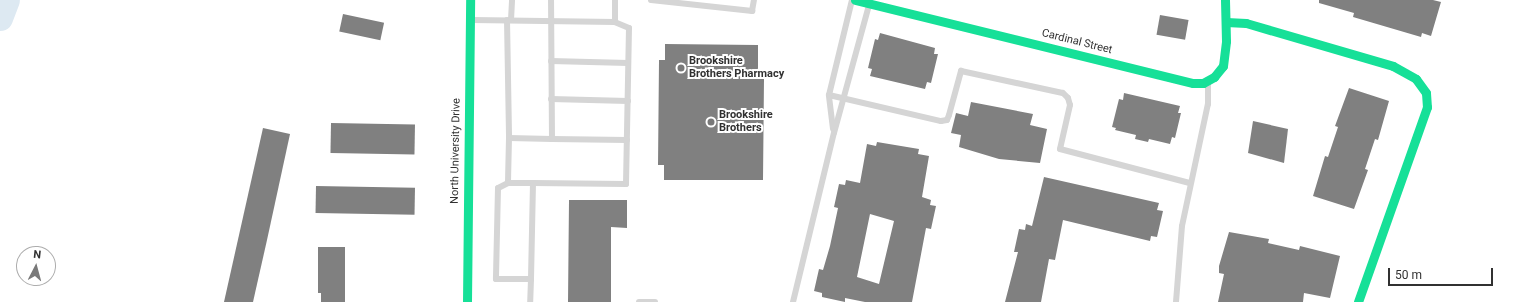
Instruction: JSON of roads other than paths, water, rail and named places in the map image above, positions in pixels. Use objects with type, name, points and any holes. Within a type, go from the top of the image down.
[{"type":"street","name":"North University Drive","points":[[466,302],[470,0]]},
{"type":"street","name":"Cardinal Street","points":[[854,0],[1193,83],[1208,82]]},
{"type":"street","points":[[1208,82],[1223,66],[1226,22],[1225,0]]},
{"type":"street","points":[[1226,22],[1246,23],[1392,66],[1416,79],[1426,93],[1427,107],[1358,302]]},
{"type":"lane","points":[[508,183],[509,20],[512,0]]},
{"type":"lane","points":[[551,0],[552,139]]},
{"type":"lane","points":[[615,0],[615,22]]},
{"type":"lane","points":[[651,0],[752,11],[754,0]]},
{"type":"lane","points":[[834,133],[829,95],[854,0]]},
{"type":"lane","points":[[793,302],[834,133],[869,4]]},
{"type":"lane","points":[[470,20],[615,22],[629,28],[626,184],[508,183],[498,188],[496,279],[531,279]]},
{"type":"lane","points":[[551,61],[628,62]]},
{"type":"lane","points":[[829,95],[941,121],[947,120],[958,76],[962,71],[966,70],[1063,93],[1068,98],[1070,105],[1060,149],[1190,183]]},
{"type":"lane","points":[[1176,302],[1182,226],[1208,104],[1208,82]]},
{"type":"lane","points":[[551,99],[628,101]]},
{"type":"lane","points":[[509,138],[627,140]]},
{"type":"lane","points":[[530,302],[533,183]]},
{"type":"lane","points":[[639,302],[655,302]]},
{"type":"waterway","points":[[0,18],[7,0]]},
{"type":"place","name":"Brookshire Brothers Pharmacy","points":[[681,68]]},
{"type":"place","name":"Brookshire Brothers","points":[[711,122]]}]
